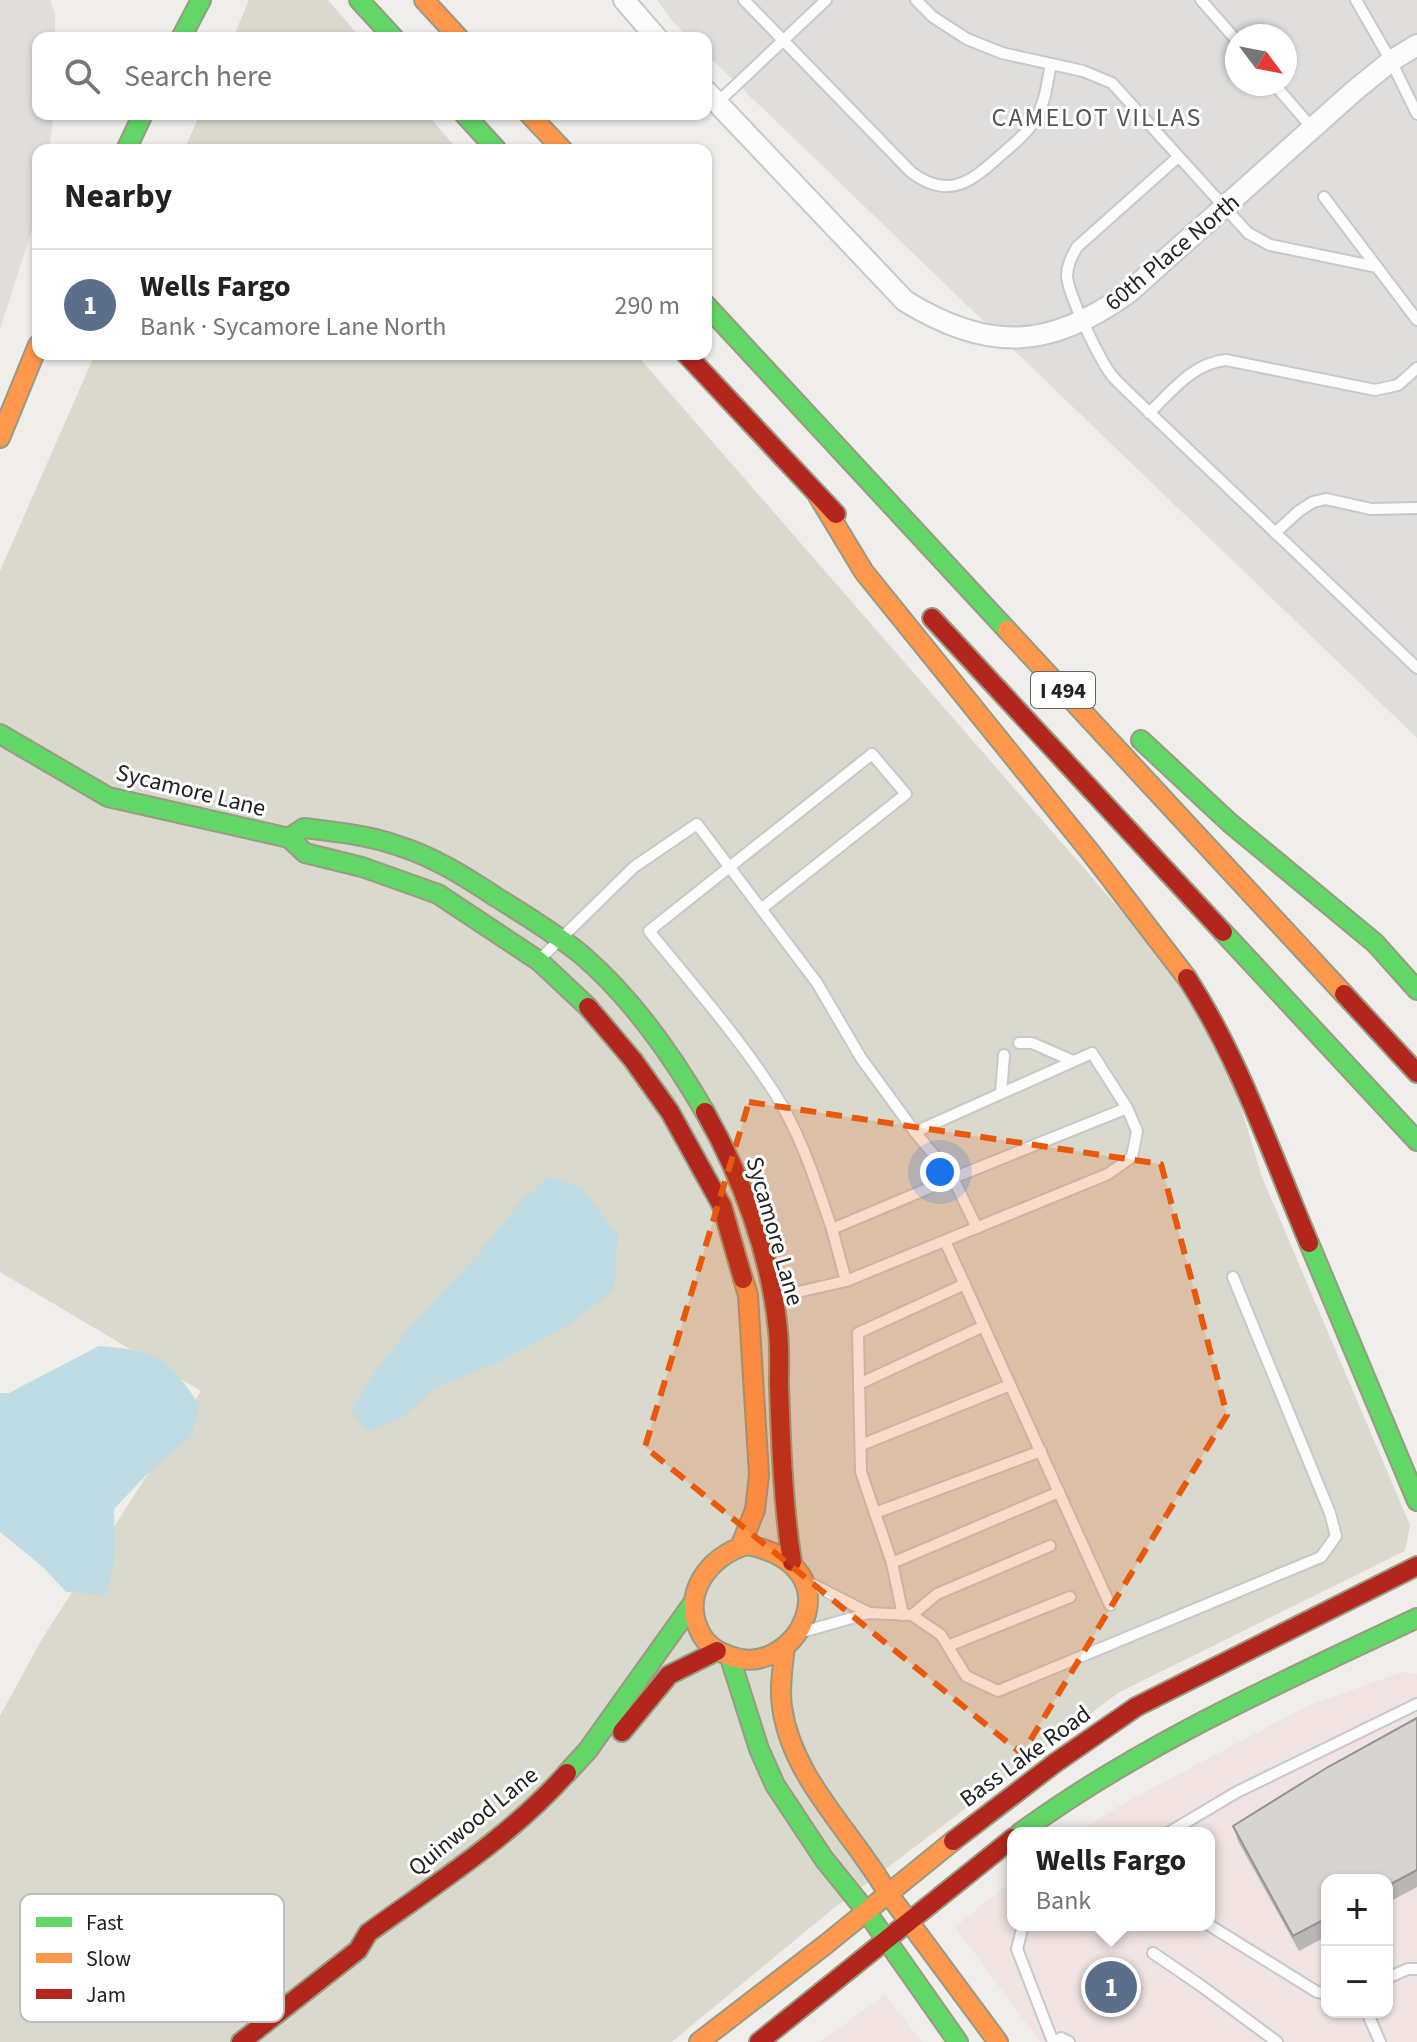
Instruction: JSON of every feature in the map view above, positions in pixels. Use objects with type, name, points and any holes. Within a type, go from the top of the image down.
[{"type":"main road","points":[[184,32],[201,0]]},
{"type":"main road","points":[[359,0],[388,32]]},
{"type":"main road","points":[[424,0],[453,32]]},
{"type":"main road","points":[[129,144],[140,120]]},
{"type":"main road","points":[[470,120],[492,144]]},
{"type":"main road","points":[[535,120],[557,144]]},
{"type":"main road","name":"I 494","points":[[712,311],[1417,1073]]},
{"type":"main road","points":[[0,438],[32,360]]},
{"type":"main road","points":[[692,360],[883,566]]},
{"type":"main road","points":[[864,474],[1086,689]]},
{"type":"main road","points":[[818,496],[864,572],[1157,936],[1207,1009],[1245,1083],[1417,1501]]},
{"type":"main road","name":"I 494","points":[[915,600],[1417,1141]]},
{"type":"main road","points":[[1130,731],[1230,823],[1324,903],[1375,943],[1417,968]]},
{"type":"main road","name":"Sycamore Lane","points":[[0,734],[108,797],[289,838],[305,853],[362,867],[438,894],[539,961],[589,1009],[633,1060],[670,1112],[722,1206],[748,1302],[759,1475],[755,1510],[740,1547]]},
{"type":"main road","name":"Sycamore Lane","points":[[289,838],[304,828],[347,832],[391,843],[463,875],[561,939],[594,966],[649,1028],[697,1097],[732,1164],[760,1248],[777,1322],[785,1526],[792,1562]]},
{"type":"main road","points":[[1375,943],[1417,990]]},
{"type":"main road","points":[[767,1547],[792,1562],[808,1589],[808,1607],[801,1628],[791,1640],[762,1660],[743,1662],[724,1655],[699,1631],[693,1603],[701,1578],[714,1560],[727,1550],[767,1547]]},
{"type":"main road","name":"Bass Lake Road","points":[[699,2042],[1015,1790],[1136,1707],[1417,1566]]},
{"type":"main road","name":"Quinwood Lane","points":[[544,1808],[693,1603]]},
{"type":"main road","points":[[1029,1827],[1116,1768],[1168,1739],[1246,1698],[1417,1618]]},
{"type":"main road","points":[[791,1640],[781,1682],[783,1710],[791,1743],[802,1769],[874,1867],[887,1892],[998,2042]]},
{"type":"main road","points":[[724,1655],[775,1785],[824,1859],[866,1911],[958,2042]]},
{"type":"main road","name":"Quinwood Lane","points":[[284,2008],[358,1950],[368,1933],[495,1841],[570,1794],[669,1675],[724,1655]]},
{"type":"main road","points":[[759,2042],[1007,1843]]},
{"type":"main road","name":"Quinwood Lane","points":[[241,2042],[266,2022]]},
{"type":"street","points":[[624,0],[652,32]]},
{"type":"street","name":"60th Place North","points":[[712,97],[905,301],[934,319],[965,332],[1014,338],[1067,328],[1128,293],[1354,91],[1391,61],[1417,45]]},
{"type":"lane","points":[[744,0],[911,172],[923,181],[938,186],[952,187],[966,183],[1026,132],[1043,101],[1051,64]]},
{"type":"lane","points":[[712,97],[783,40],[826,0]]},
{"type":"lane","points":[[916,0],[933,17],[967,39],[1002,53],[1083,71],[1112,83],[1248,233],[1270,245],[1377,267]]},
{"type":"lane","points":[[1201,0],[1225,27]]},
{"type":"lane","points":[[1356,0],[1417,114]]},
{"type":"lane","points":[[1284,96],[1313,129]]},
{"type":"lane","points":[[1178,157],[1077,247],[1070,259],[1067,273],[1069,288],[1084,321],[1111,375],[1417,668]]},
{"type":"lane","points":[[1324,197],[1417,320]]},
{"type":"lane","points":[[1149,413],[1200,366],[1211,361],[1226,360],[1375,390],[1398,385],[1417,368]]},
{"type":"lane","points":[[1275,533],[1299,511],[1313,502],[1326,499],[1371,509],[1417,508]]},
{"type":"lane","points":[[761,909],[906,794],[872,754],[649,931],[730,1030],[776,1095],[807,1158],[846,1281]]},
{"type":"lane","points":[[539,961],[634,867],[697,824],[817,983],[861,1058],[953,1178],[977,1228]]},
{"type":"lane","points":[[1019,1043],[1032,1043],[1073,1061]]},
{"type":"lane","points":[[748,1302],[846,1281],[1108,1174],[1132,1157],[1137,1131],[1127,1108],[1092,1053],[915,1132]]},
{"type":"lane","points":[[1001,1093],[1004,1055]]},
{"type":"lane","points":[[832,1229],[1127,1108]]},
{"type":"lane","points":[[945,1241],[1110,1605]]},
{"type":"lane","points":[[791,1640],[869,1613],[908,1615],[941,1635],[966,1676],[998,1691],[1321,1557],[1336,1536],[1330,1513],[1233,1277]]},
{"type":"lane","points":[[908,1615],[861,1472],[858,1333],[965,1284]]},
{"type":"lane","points":[[859,1384],[984,1326]]},
{"type":"lane","points":[[861,1445],[1010,1385]]},
{"type":"lane","points":[[875,1513],[1041,1451]]},
{"type":"lane","points":[[892,1563],[1059,1492]]},
{"type":"lane","points":[[908,1615],[937,1594],[1050,1546]]},
{"type":"lane","points":[[804,1580],[869,1613]]},
{"type":"lane","points":[[948,1646],[1070,1597]]},
{"type":"lane","points":[[1178,1827],[1237,1792],[1417,1704]]},
{"type":"lane","points":[[1215,1929],[1321,1992]]},
{"type":"lane","points":[[1022,1931],[1017,1949],[1053,2042],[1061,2038],[1069,2042]]},
{"type":"lane","points":[[1153,1953],[1277,2042]]},
{"type":"lane","points":[[1393,1975],[1417,1969]]},
{"type":"lane","points":[[1370,2018],[1380,2042]]},
{"type":"highlighted area","points":[[749,1102],[1161,1164],[1227,1415],[1022,1754],[645,1447]]},
{"type":"shaded area","points":[[0,0],[50,0],[55,14],[55,32],[32,32],[32,120],[53,120],[50,144],[32,144],[32,230],[0,329]]},
{"type":"shaded area","points":[[249,0],[328,0],[356,32],[236,32]]},
{"type":"shaded area","points":[[657,0],[1417,0],[1417,738],[712,60],[712,32],[684,32]]},
{"type":"shaded area","points":[[197,120],[432,120],[453,144],[187,144]]},
{"type":"shaded area","points":[[92,360],[641,360],[1182,981],[1224,1051],[1262,1177],[1410,1525],[1405,1551],[1118,1693],[829,1912],[672,2042],[0,2042],[0,1716],[42,1639],[201,1391],[0,1272],[0,571]]},
{"type":"shaded area","points":[[1403,1672],[1417,1674],[1417,2042],[1040,2042],[955,1927],[1007,1885],[1007,1931],[1215,1931],[1215,1827],[1087,1827],[1119,1806],[1307,1706]]},
{"type":"shaded area","points":[[885,1995],[922,2042],[820,2042]]},
{"type":"water","points":[[549,1177],[582,1188],[618,1235],[614,1289],[570,1325],[496,1363],[434,1388],[402,1418],[368,1431],[351,1412],[372,1376],[408,1329],[478,1254],[520,1202]]},
{"type":"water","points":[[99,1346],[135,1350],[160,1359],[179,1376],[200,1406],[190,1438],[152,1469],[114,1509],[115,1554],[107,1595],[66,1592],[44,1568],[0,1532],[0,1393],[9,1393]]},
{"type":"building","points":[[1417,1718],[1417,1870],[1393,1883],[1393,1874],[1321,1874],[1321,1921],[1293,1936],[1233,1826],[1328,1767]]},
{"type":"traffic: fast","points":[[184,32],[201,0]]},
{"type":"traffic: fast","points":[[359,0],[388,32]]},
{"type":"traffic: fast","points":[[129,144],[140,120]]},
{"type":"traffic: fast","points":[[470,120],[492,144]]},
{"type":"traffic: fast","points":[[712,311],[1007,630]]},
{"type":"traffic: fast","points":[[0,734],[108,797],[289,838],[305,853],[362,867],[438,894],[539,961],[588,1007]]},
{"type":"traffic: fast","points":[[1141,740],[1230,823],[1375,943],[1417,990]]},
{"type":"traffic: fast","points":[[289,838],[304,828],[388,842],[449,868],[540,924],[582,955],[618,990],[665,1049],[705,1112]]},
{"type":"traffic: fast","points":[[1223,932],[1417,1141]]},
{"type":"traffic: fast","points":[[1309,1243],[1417,1501]]},
{"type":"traffic: fast","points":[[567,1773],[588,1750],[693,1603]]},
{"type":"traffic: fast","points":[[1029,1827],[1115,1771],[1213,1716],[1417,1618]]},
{"type":"traffic: fast","points":[[730,1658],[759,1749],[775,1785],[824,1859],[866,1911],[958,2042]]},
{"type":"traffic: slow","points":[[424,0],[453,32]]},
{"type":"traffic: slow","points":[[535,120],[557,144]]},
{"type":"traffic: slow","points":[[0,438],[32,360]]},
{"type":"traffic: slow","points":[[818,496],[864,572],[1091,853],[1187,978]]},
{"type":"traffic: slow","points":[[1007,630],[1344,994]]},
{"type":"traffic: slow","points":[[740,1547],[755,1510],[759,1475],[748,1295],[743,1279]]},
{"type":"traffic: slow","points":[[747,1545],[781,1557],[800,1575],[808,1596],[805,1618],[794,1637],[776,1652],[754,1659],[730,1656],[710,1645],[701,1634],[694,1605],[696,1592],[710,1568],[720,1558],[747,1545]]},
{"type":"traffic: slow","points":[[785,1646],[782,1707],[788,1733],[810,1781],[998,2042]]},
{"type":"traffic: slow","points":[[699,2042],[953,1841]]},
{"type":"traffic: jam","points":[[692,360],[836,514]]},
{"type":"traffic: jam","points":[[932,618],[1223,932]]},
{"type":"traffic: jam","points":[[1187,978],[1239,1074],[1309,1243]]},
{"type":"traffic: jam","points":[[1344,994],[1417,1073]]},
{"type":"traffic: jam","points":[[588,1007],[633,1060],[670,1112],[722,1206],[743,1279]]},
{"type":"traffic: jam","points":[[705,1112],[743,1190],[769,1274],[779,1345],[783,1474],[792,1562]]},
{"type":"traffic: jam","points":[[953,1841],[1055,1763],[1136,1707],[1417,1566]]},
{"type":"traffic: jam","points":[[622,1732],[669,1675],[717,1651]]},
{"type":"traffic: jam","points":[[284,2008],[358,1950],[368,1933],[497,1839],[567,1773]]},
{"type":"traffic: jam","points":[[759,2042],[1007,1843]]},
{"type":"traffic: jam","points":[[241,2042],[266,2022]]},
{"type":"place","name":"Wells Fargo","points":[[1111,1987]]},
{"type":"district","name":"CAMELOT VILLAS","points":[[1097,117]]}]
